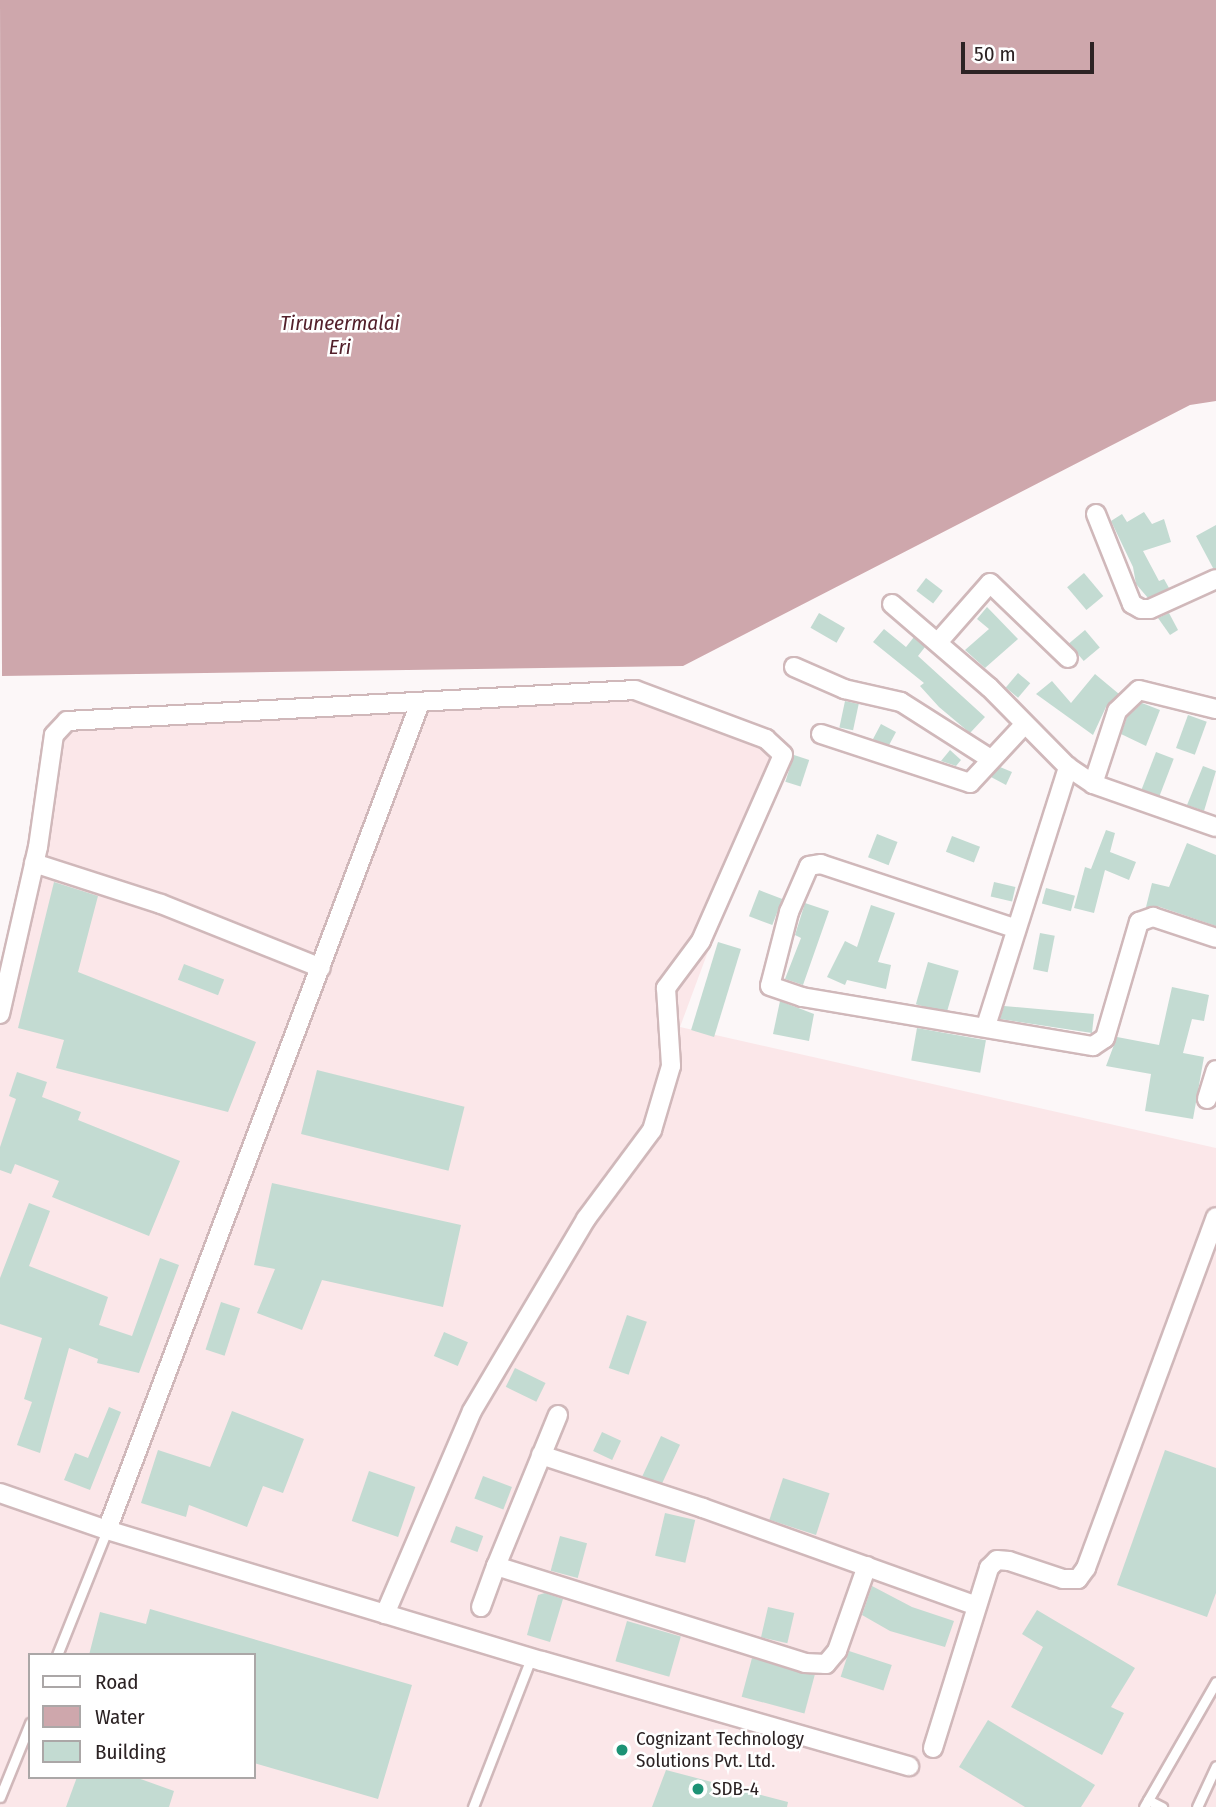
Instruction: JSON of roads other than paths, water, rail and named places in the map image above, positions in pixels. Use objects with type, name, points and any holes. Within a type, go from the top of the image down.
[{"type":"street","points":[[1096,514],[1132,604],[1140,609],[1150,609],[1216,579]]},
{"type":"street","points":[[939,641],[990,583],[1068,658]]},
{"type":"street","points":[[892,604],[939,641],[1023,726],[1068,767],[1093,784],[1216,828]]},
{"type":"street","points":[[794,667],[844,689],[901,702],[989,758]]},
{"type":"street","points":[[0,1014],[34,863],[54,734],[67,721],[635,690],[766,739],[783,754],[701,941],[666,988],[671,1066],[652,1130],[586,1219],[472,1411],[385,1614]]},
{"type":"street","points":[[1093,784],[1117,711],[1139,690],[1216,709]]},
{"type":"street","points":[[107,1530],[420,703]]},
{"type":"street","points":[[821,734],[964,783],[974,781],[989,758],[1023,726]]},
{"type":"street","points":[[986,1026],[1014,928],[1068,767]]},
{"type":"street","points":[[34,863],[161,904],[321,968]]},
{"type":"street","points":[[1014,928],[821,864],[809,866],[802,875],[769,977],[769,986],[802,998],[1100,1045],[1139,922],[1153,918],[1216,938]]},
{"type":"street","points":[[1207,1099],[1216,1070]]},
{"type":"street","points":[[933,1748],[989,1568],[998,1560],[1063,1579],[1078,1579],[1086,1568],[1216,1217]]},
{"type":"street","points":[[481,1607],[558,1415]]},
{"type":"street","points":[[541,1455],[867,1566],[975,1606]]},
{"type":"street","points":[[0,1493],[107,1530],[531,1658],[909,1766]]},
{"type":"street","points":[[496,1566],[805,1663],[826,1664],[837,1651],[867,1566]]},
{"type":"lane","points":[[58,1653],[107,1530]]},
{"type":"lane","points":[[473,1807],[531,1658]]},
{"type":"lane","points":[[1163,1807],[1146,1803],[1216,1682]]},
{"type":"lane","points":[[0,1797],[28,1728]]},
{"type":"lane","points":[[1197,1807],[1216,1766]]},
{"type":"water","name":"Tiruneermalai Eri","points":[[0,0],[1216,0],[1216,401],[1190,405],[683,666],[2,676]]},
{"type":"place","name":"Cognizant Technology Solutions Pvt. Ltd.","points":[[622,1750]]},
{"type":"place","name":"SDB-4","points":[[698,1789]]}]
